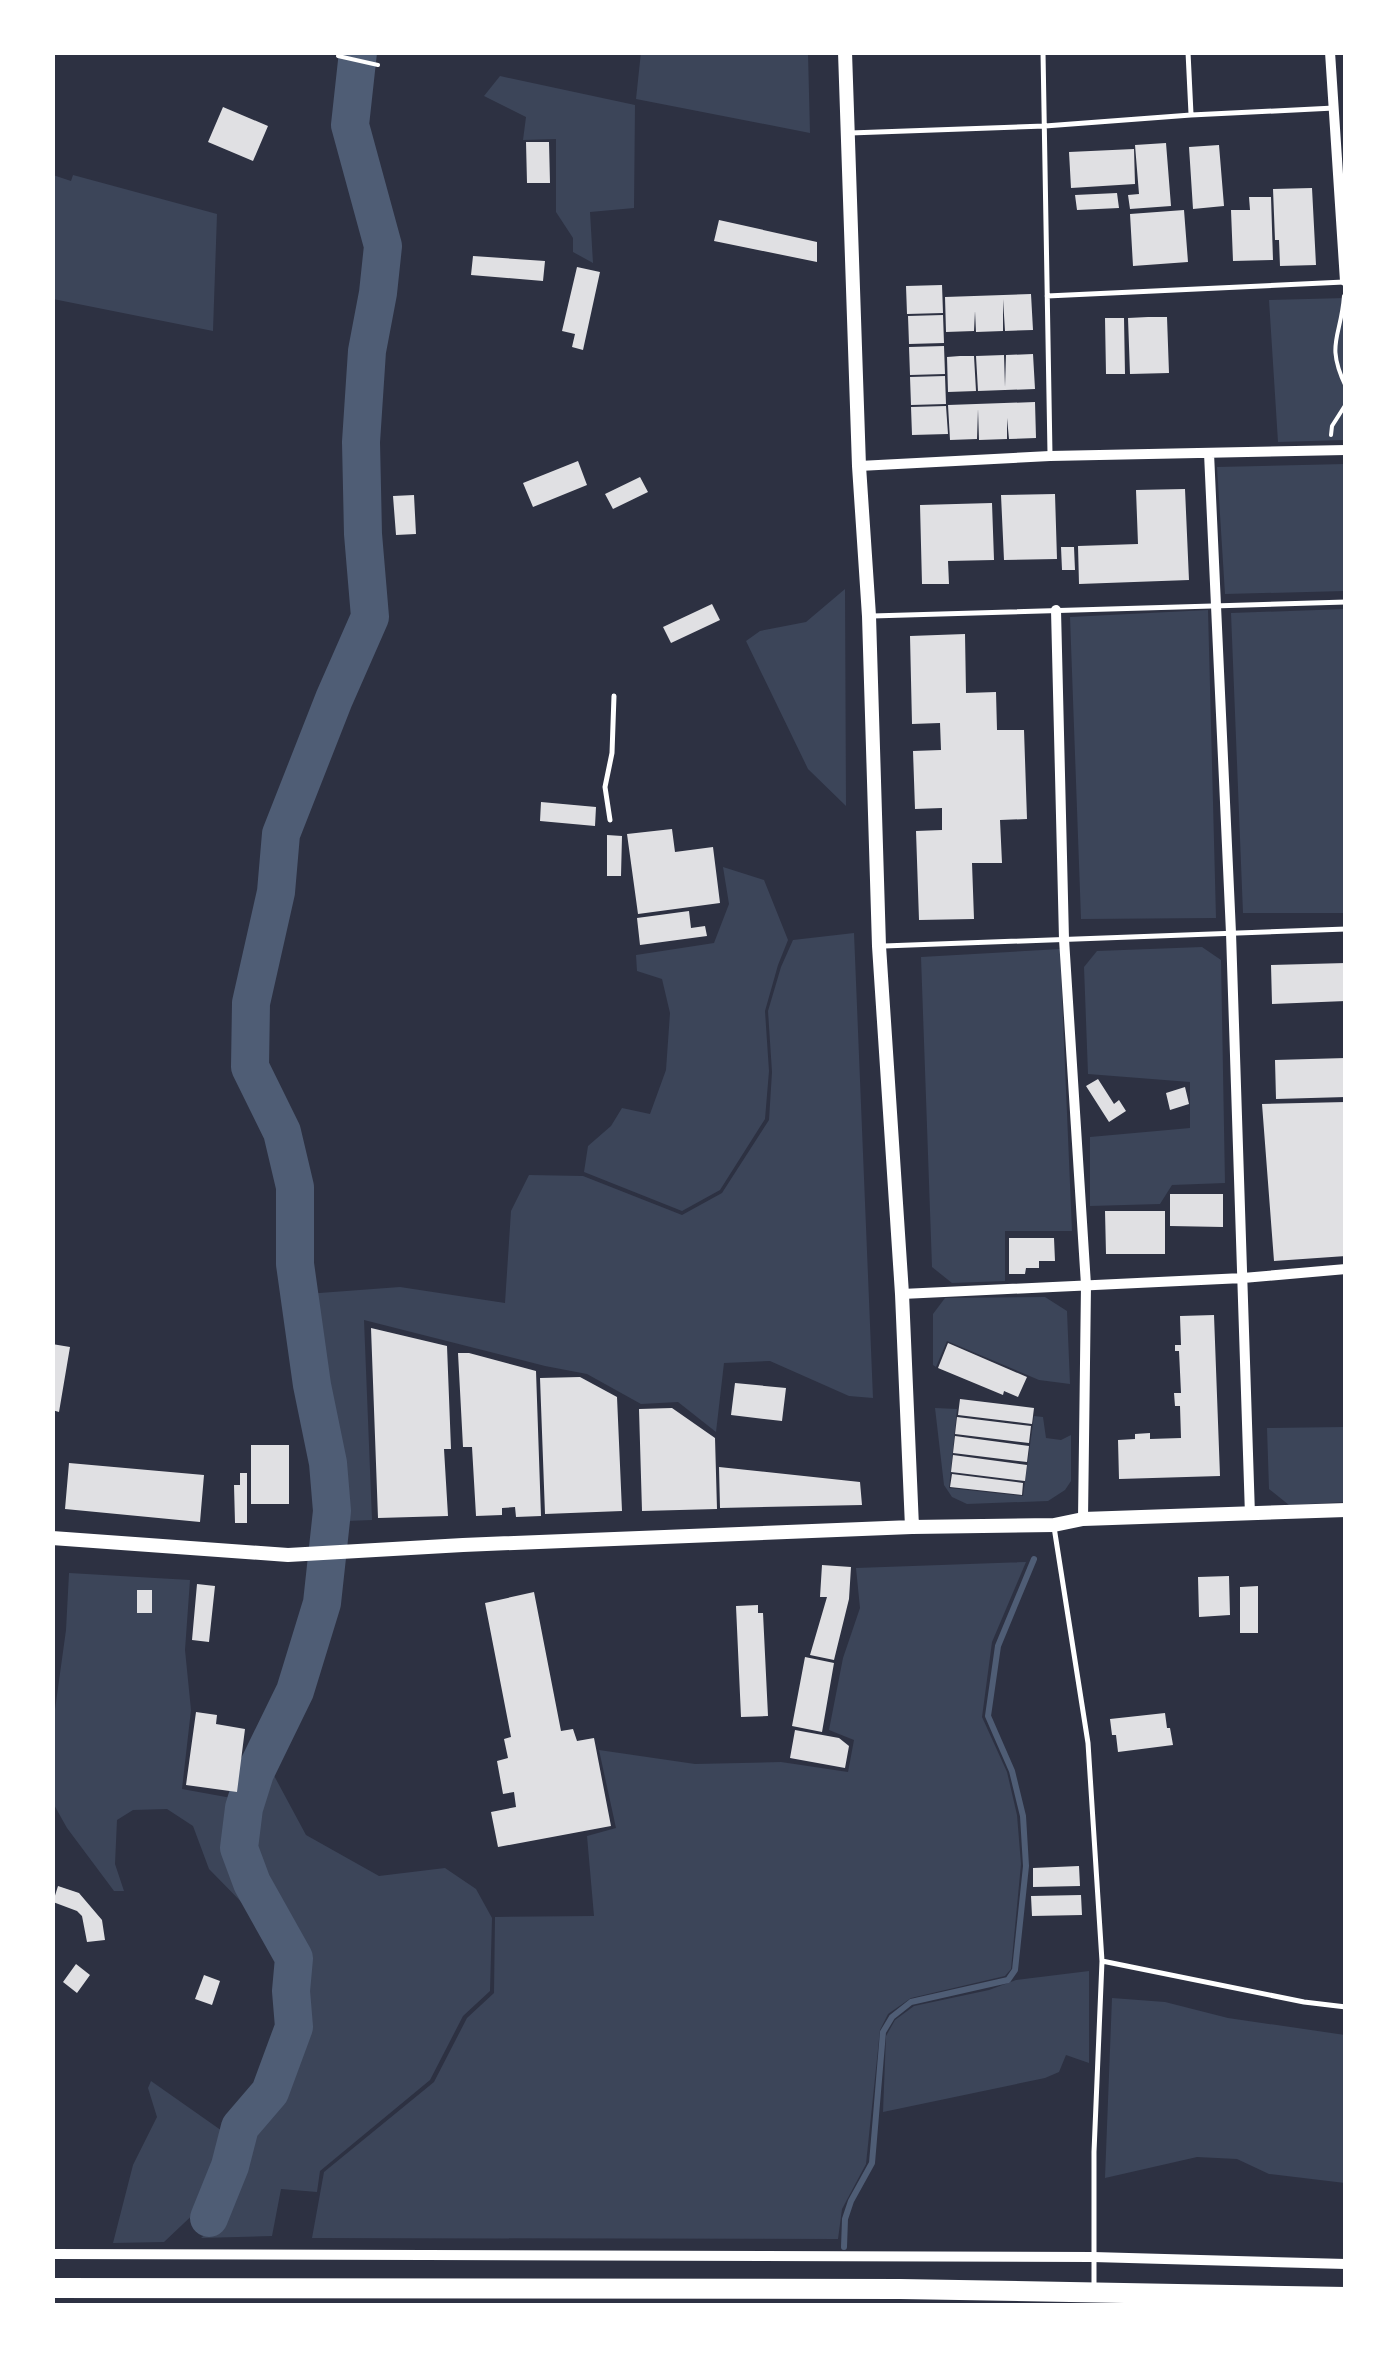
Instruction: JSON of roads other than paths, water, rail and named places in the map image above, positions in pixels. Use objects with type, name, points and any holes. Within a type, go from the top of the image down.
[{"type":"highway","points":[[52,2288],[900,2289],[1346,2296]]},
{"type":"street","points":[[845,52],[880,946],[912,1527]]},
{"type":"street","points":[[1330,52],[1345,282]]},
{"type":"street","points":[[859,466],[1050,456],[1346,450]]},
{"type":"street","points":[[1209,453],[1231,933],[1250,1515]]},
{"type":"street","points":[[1056,610],[1064,939],[1086,1285],[1083,1519]]},
{"type":"street","points":[[902,1294],[1243,1278],[1346,1269]]},
{"type":"street","points":[[52,1538],[288,1555],[463,1544],[1054,1525],[1083,1519],[1346,1510]]},
{"type":"street","points":[[52,2254],[1093,2258],[1346,2264]]},
{"type":"lane","points":[[1044,52],[1050,456]]},
{"type":"lane","points":[[1188,52],[1190,115]]},
{"type":"lane","points":[[847,133],[1044,126],[1334,108]]},
{"type":"lane","points":[[1047,296],[1345,282]]},
{"type":"lane","points":[[869,616],[1346,602]]},
{"type":"lane","points":[[610,820],[604,787],[612,753],[614,696]]},
{"type":"lane","points":[[880,946],[1346,929]]},
{"type":"lane","points":[[1054,1525],[1088,1744],[1102,1961],[1094,2152],[1095,2306]]},
{"type":"lane","points":[[1102,1961],[1346,2007]]},
{"type":"waterway","points":[[209,2218],[230,2166],[240,2127],[270,2092],[294,2027],[294,1958],[252,1883],[239,1848],[244,1808],[255,1773],[295,1691],[322,1603],[332,1511],[328,1463],[312,1385],[295,1264],[295,1187],[282,1132],[250,1067],[251,1003],[276,892],[281,834],[370,617],[361,442],[367,351],[383,246],[350,125],[358,52]]},
{"type":"waterway","points":[[844,2247],[845,2219],[872,2163],[883,2032],[892,2017],[911,2002],[1008,1980],[1015,1970],[1026,1866],[1023,1816],[1012,1771],[988,1716],[998,1646],[1034,1559]]}]
